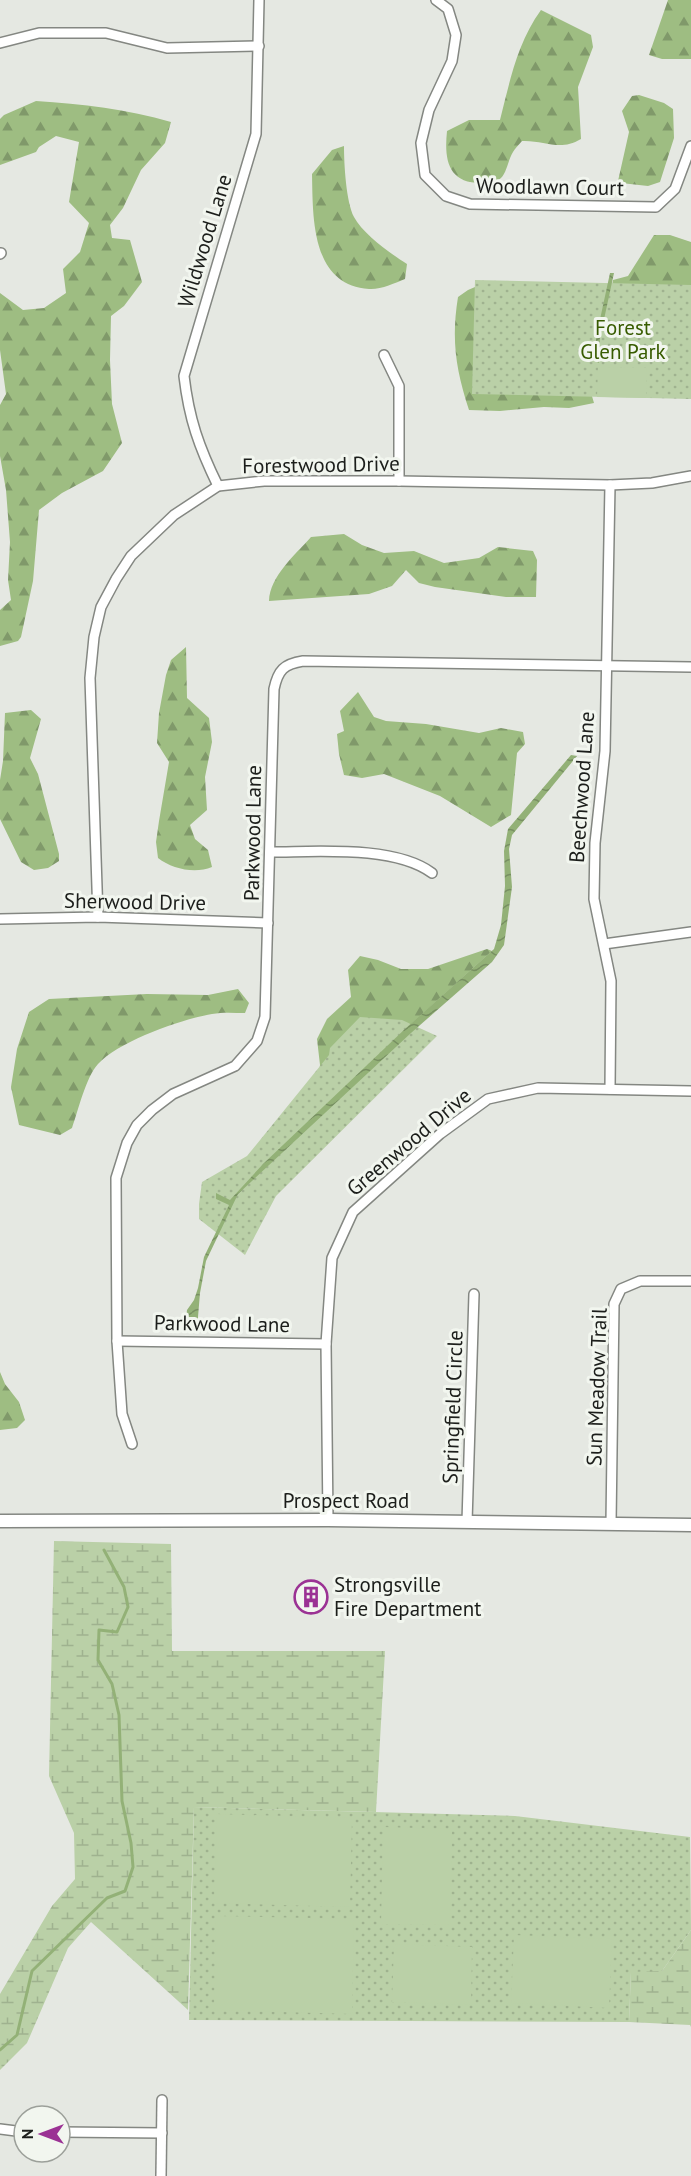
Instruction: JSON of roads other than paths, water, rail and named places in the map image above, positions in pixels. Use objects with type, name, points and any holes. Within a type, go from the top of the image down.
[{"type":"street","name":"Wildwood Lane","points":[[218,486],[199,445],[188,407],[184,375],[256,134],[259,0]]},
{"type":"street","name":"Woodlawn Court","points":[[436,0],[448,9],[456,35],[452,61],[429,110],[422,143],[425,176],[446,196],[470,204],[656,207],[675,189],[691,146]]},
{"type":"street","points":[[0,43],[39,33],[106,33],[167,48],[259,46]]},
{"type":"street","points":[[384,355],[399,386],[399,480]]},
{"type":"street","name":"Forestwood Drive","points":[[98,917],[90,678],[94,637],[101,607],[131,556],[174,515],[218,486],[264,480],[399,480],[610,486],[652,483],[691,476]]},
{"type":"street","name":"Beechwood Lane","points":[[610,486],[605,751],[595,843],[594,899],[611,981],[610,1089]]},
{"type":"street","name":"Parkwood Lane","points":[[132,1444],[122,1414],[117,1341],[116,1178],[127,1143],[137,1125],[173,1094],[235,1066],[257,1041],[266,1017],[274,689],[277,674],[290,663],[303,661],[691,667]]},
{"type":"street","points":[[270,852],[367,852],[421,866],[432,873]]},
{"type":"street","name":"Sherwood Drive","points":[[0,920],[98,917],[268,923]]},
{"type":"street","points":[[604,944],[691,932]]},
{"type":"street","name":"Greenwood Drive","points":[[328,1520],[326,1344],[332,1258],[353,1212],[440,1134],[488,1099],[538,1088],[691,1091]]},
{"type":"street","name":"Sun Meadow Trail","points":[[611,1522],[614,1304],[621,1289],[640,1281],[691,1281]]},
{"type":"street","name":"Springfield Circle","points":[[467,1521],[474,1294]]},
{"type":"street","name":"Parkwood Lane","points":[[117,1341],[326,1344]]},
{"type":"street","name":"Prospect Road","points":[[0,1521],[328,1520],[611,1522],[691,1525]]},
{"type":"street","points":[[161,2176],[162,2100]]},
{"type":"street","points":[[72,2132],[162,2133]]},
{"type":"water","points":[[610,273],[614,273],[600,338],[599,363],[597,362],[596,338]]},
{"type":"water","points":[[571,755],[577,756],[512,835],[509,849],[512,887],[504,945],[492,962],[411,1033],[238,1194],[206,1261],[197,1329],[185,1328],[187,1310],[198,1288],[204,1257],[229,1205],[216,1199],[216,1193],[230,1200],[263,1164],[406,1028],[494,949],[501,925],[505,886],[504,851],[508,829]]},
{"type":"waterway","points":[[0,2050],[17,2035],[32,1971],[107,1898],[125,1891],[133,1867],[131,1843],[122,1801],[119,1715],[112,1684],[98,1660],[99,1630],[117,1632],[128,1607],[124,1587],[104,1550]]},
{"type":"place","name":"Strongsville Fire Department","points":[[311,1597]]},
{"type":"park label","name":"Forest Glen Park","points":[[623,340]]}]
